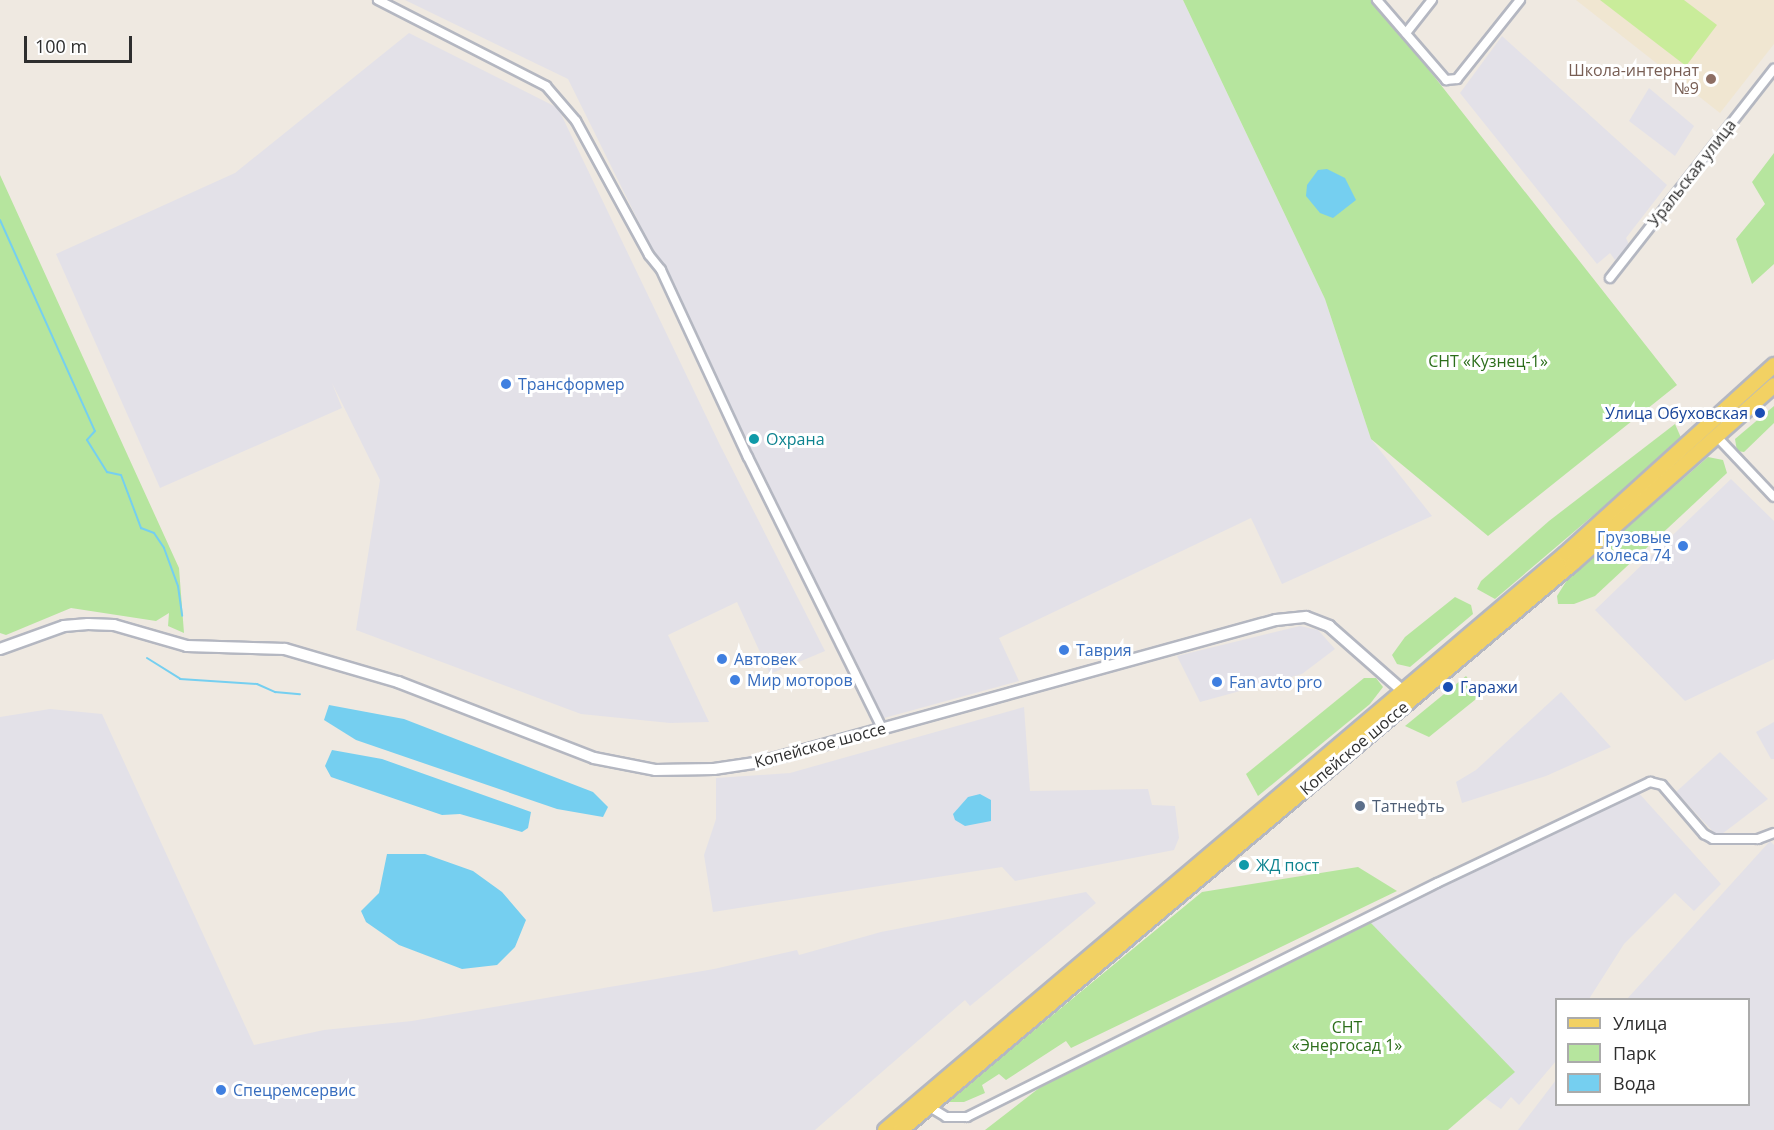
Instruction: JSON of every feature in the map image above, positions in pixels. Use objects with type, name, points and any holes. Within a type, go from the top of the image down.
[{"type":"main road","name":"Копейское шоссе","points":[[901,1130],[1407,696],[1774,365]]},
{"type":"main road","name":"Копейское шоссе","points":[[885,1130],[1718,438],[1774,385]]},
{"type":"main road","points":[[1709,425],[1718,438]]},
{"type":"street","points":[[378,0],[546,86],[576,121],[649,255],[661,270],[748,457],[882,728]]},
{"type":"street","points":[[1377,0],[1446,80],[1457,79],[1520,0]]},
{"type":"street","points":[[1406,33],[1432,0]]},
{"type":"street","name":"Уральская улица","points":[[1610,278],[1774,69]]},
{"type":"street","points":[[1718,438],[1774,497]]},
{"type":"street","name":"Копейское шоссе","points":[[0,649],[64,626],[114,625],[187,646],[285,648],[398,682],[594,758],[655,770],[714,769],[761,762],[1276,620],[1306,617],[1329,626],[1356,646],[1407,696]]},
{"type":"street","points":[[928,1106],[946,1117],[967,1117],[1437,883],[1650,782],[1662,785],[1704,834],[1713,838],[1758,839],[1774,833]]},
{"type":"shaded area","points":[[405,0],[1183,0],[1325,299],[1371,439],[1432,516],[1282,584],[1251,518],[999,638],[1019,681],[884,718],[568,79]]},
{"type":"shaded area","name":"Школа-интернат №9","points":[[1576,0],[1774,0],[1774,44],[1720,113]]},
{"type":"shaded area","points":[[409,33],[558,108],[720,445],[825,651],[770,674],[737,602],[668,635],[709,722],[670,723],[581,714],[356,630],[380,480],[332,383],[342,408],[160,488],[56,254],[235,173]]},
{"type":"shaded area","points":[[1502,36],[1667,185],[1626,238],[1630,247],[1615,260],[1610,253],[1597,264],[1460,93]]},
{"type":"shaded area","points":[[1649,88],[1694,126],[1675,156],[1629,121]]},
{"type":"shaded area","points":[[1731,479],[1774,521],[1774,659],[1685,701],[1595,610]]},
{"type":"shaded area","points":[[1300,626],[1318,630],[1335,649],[1302,674],[1200,702],[1177,656]]},
{"type":"shaded area","points":[[1561,692],[1611,747],[1546,776],[1462,803],[1456,782],[1476,770]]},
{"type":"shaded area","points":[[1024,707],[1030,791],[1148,789],[1152,805],[1175,806],[1179,838],[1174,850],[1015,881],[1002,867],[713,912],[704,855],[716,819],[716,778],[790,773]]},
{"type":"shaded area","points":[[50,709],[102,714],[254,1045],[324,1030],[412,1021],[714,969],[797,950],[799,955],[881,932],[1086,892],[1096,903],[970,1006],[965,1000],[815,1130],[0,1130],[0,717]]},
{"type":"shaded area","points":[[1774,722],[1774,759],[1771,759],[1756,732]]},
{"type":"shaded area","points":[[1720,752],[1768,799],[1718,837],[1676,792]]},
{"type":"shaded area","points":[[1637,791],[1721,884],[1694,911],[1675,893],[1624,944],[1590,998],[1555,998],[1555,1062],[1519,1105],[1511,1097],[1501,1109],[1485,1098],[1369,920]]},
{"type":"shaded area","points":[[1770,841],[1774,845],[1774,1130],[1518,1130],[1555,1081],[1555,1106],[1750,1106],[1750,998],[1628,998]]},
{"type":"green space","name":"СНТ «Кузнец-1»","points":[[1183,0],[1374,0],[1677,385],[1488,536],[1371,439],[1325,299]]},
{"type":"green space","points":[[1600,0],[1684,0],[1717,25],[1686,66]]},
{"type":"green space","points":[[1774,153],[1774,264],[1752,284],[1736,239],[1765,204],[1752,182]]},
{"type":"green space","points":[[0,175],[179,568],[184,633],[168,626],[169,613],[156,621],[71,608],[6,635],[0,633]]},
{"type":"green space","points":[[1774,406],[1774,423],[1744,452],[1737,451],[1735,439]]},
{"type":"green space","points":[[1675,424],[1682,440],[1495,599],[1477,589],[1481,581],[1549,521]]},
{"type":"green space","points":[[1708,457],[1723,460],[1727,473],[1595,596],[1574,604],[1558,604],[1557,596],[1567,580]]},
{"type":"green space","points":[[1455,597],[1471,605],[1473,614],[1410,667],[1397,664],[1392,655],[1405,637]]},
{"type":"green space","points":[[1466,676],[1481,695],[1429,737],[1405,726]]},
{"type":"green space","points":[[1364,678],[1376,678],[1383,687],[1370,704],[1258,796],[1246,774]]},
{"type":"green space","points":[[1358,867],[1397,891],[1071,1048],[1066,1041],[1006,1080],[999,1074],[982,1085],[985,1093],[964,1102],[947,1102],[1202,892]]},
{"type":"green space","name":"СНТ «Энергосад 1»","points":[[1369,921],[1515,1072],[1448,1130],[985,1130],[1061,1071]]},
{"type":"water","points":[[1327,169],[1345,178],[1356,200],[1333,218],[1320,213],[1306,196],[1307,185],[1318,170]]},
{"type":"water","points":[[329,705],[404,719],[593,792],[608,807],[603,817],[557,809],[356,740],[324,720]]},
{"type":"water","points":[[332,750],[382,759],[531,812],[528,828],[522,832],[460,814],[442,815],[331,777],[325,766]]},
{"type":"water","points":[[980,794],[991,800],[991,821],[965,826],[955,820],[953,814],[968,797]]},
{"type":"water","points":[[387,854],[425,854],[473,871],[502,892],[526,920],[515,947],[497,965],[462,969],[399,945],[366,922],[361,911],[379,893]]},
{"type":"waterway","points":[[0,220],[95,431],[87,440],[107,472],[121,475],[141,528],[154,533],[164,548],[178,586],[182,616]]},
{"type":"waterway","points":[[147,658],[180,679],[257,684],[275,692],[300,694]]},
{"type":"place","name":"Школа-интернат №9","points":[[1711,79]]},
{"type":"place","name":"Трансформер","points":[[506,384]]},
{"type":"place","name":"Улица Обуховская","points":[[1760,413]]},
{"type":"place","name":"Охрана","points":[[754,439]]},
{"type":"place","name":"Грузовые колеса 74","points":[[1683,546]]},
{"type":"place","name":"Таврия","points":[[1064,650]]},
{"type":"place","name":"Автовек","points":[[722,659]]},
{"type":"place","name":"Мир моторов","points":[[735,680]]},
{"type":"place","name":"Fan avto pro","points":[[1217,682]]},
{"type":"place","name":"Гаражи","points":[[1448,687]]},
{"type":"place","name":"Татнефть","points":[[1360,806]]},
{"type":"place","name":"ЖД пост","points":[[1244,865]]},
{"type":"place","name":"Спецремсервис","points":[[221,1090]]}]
